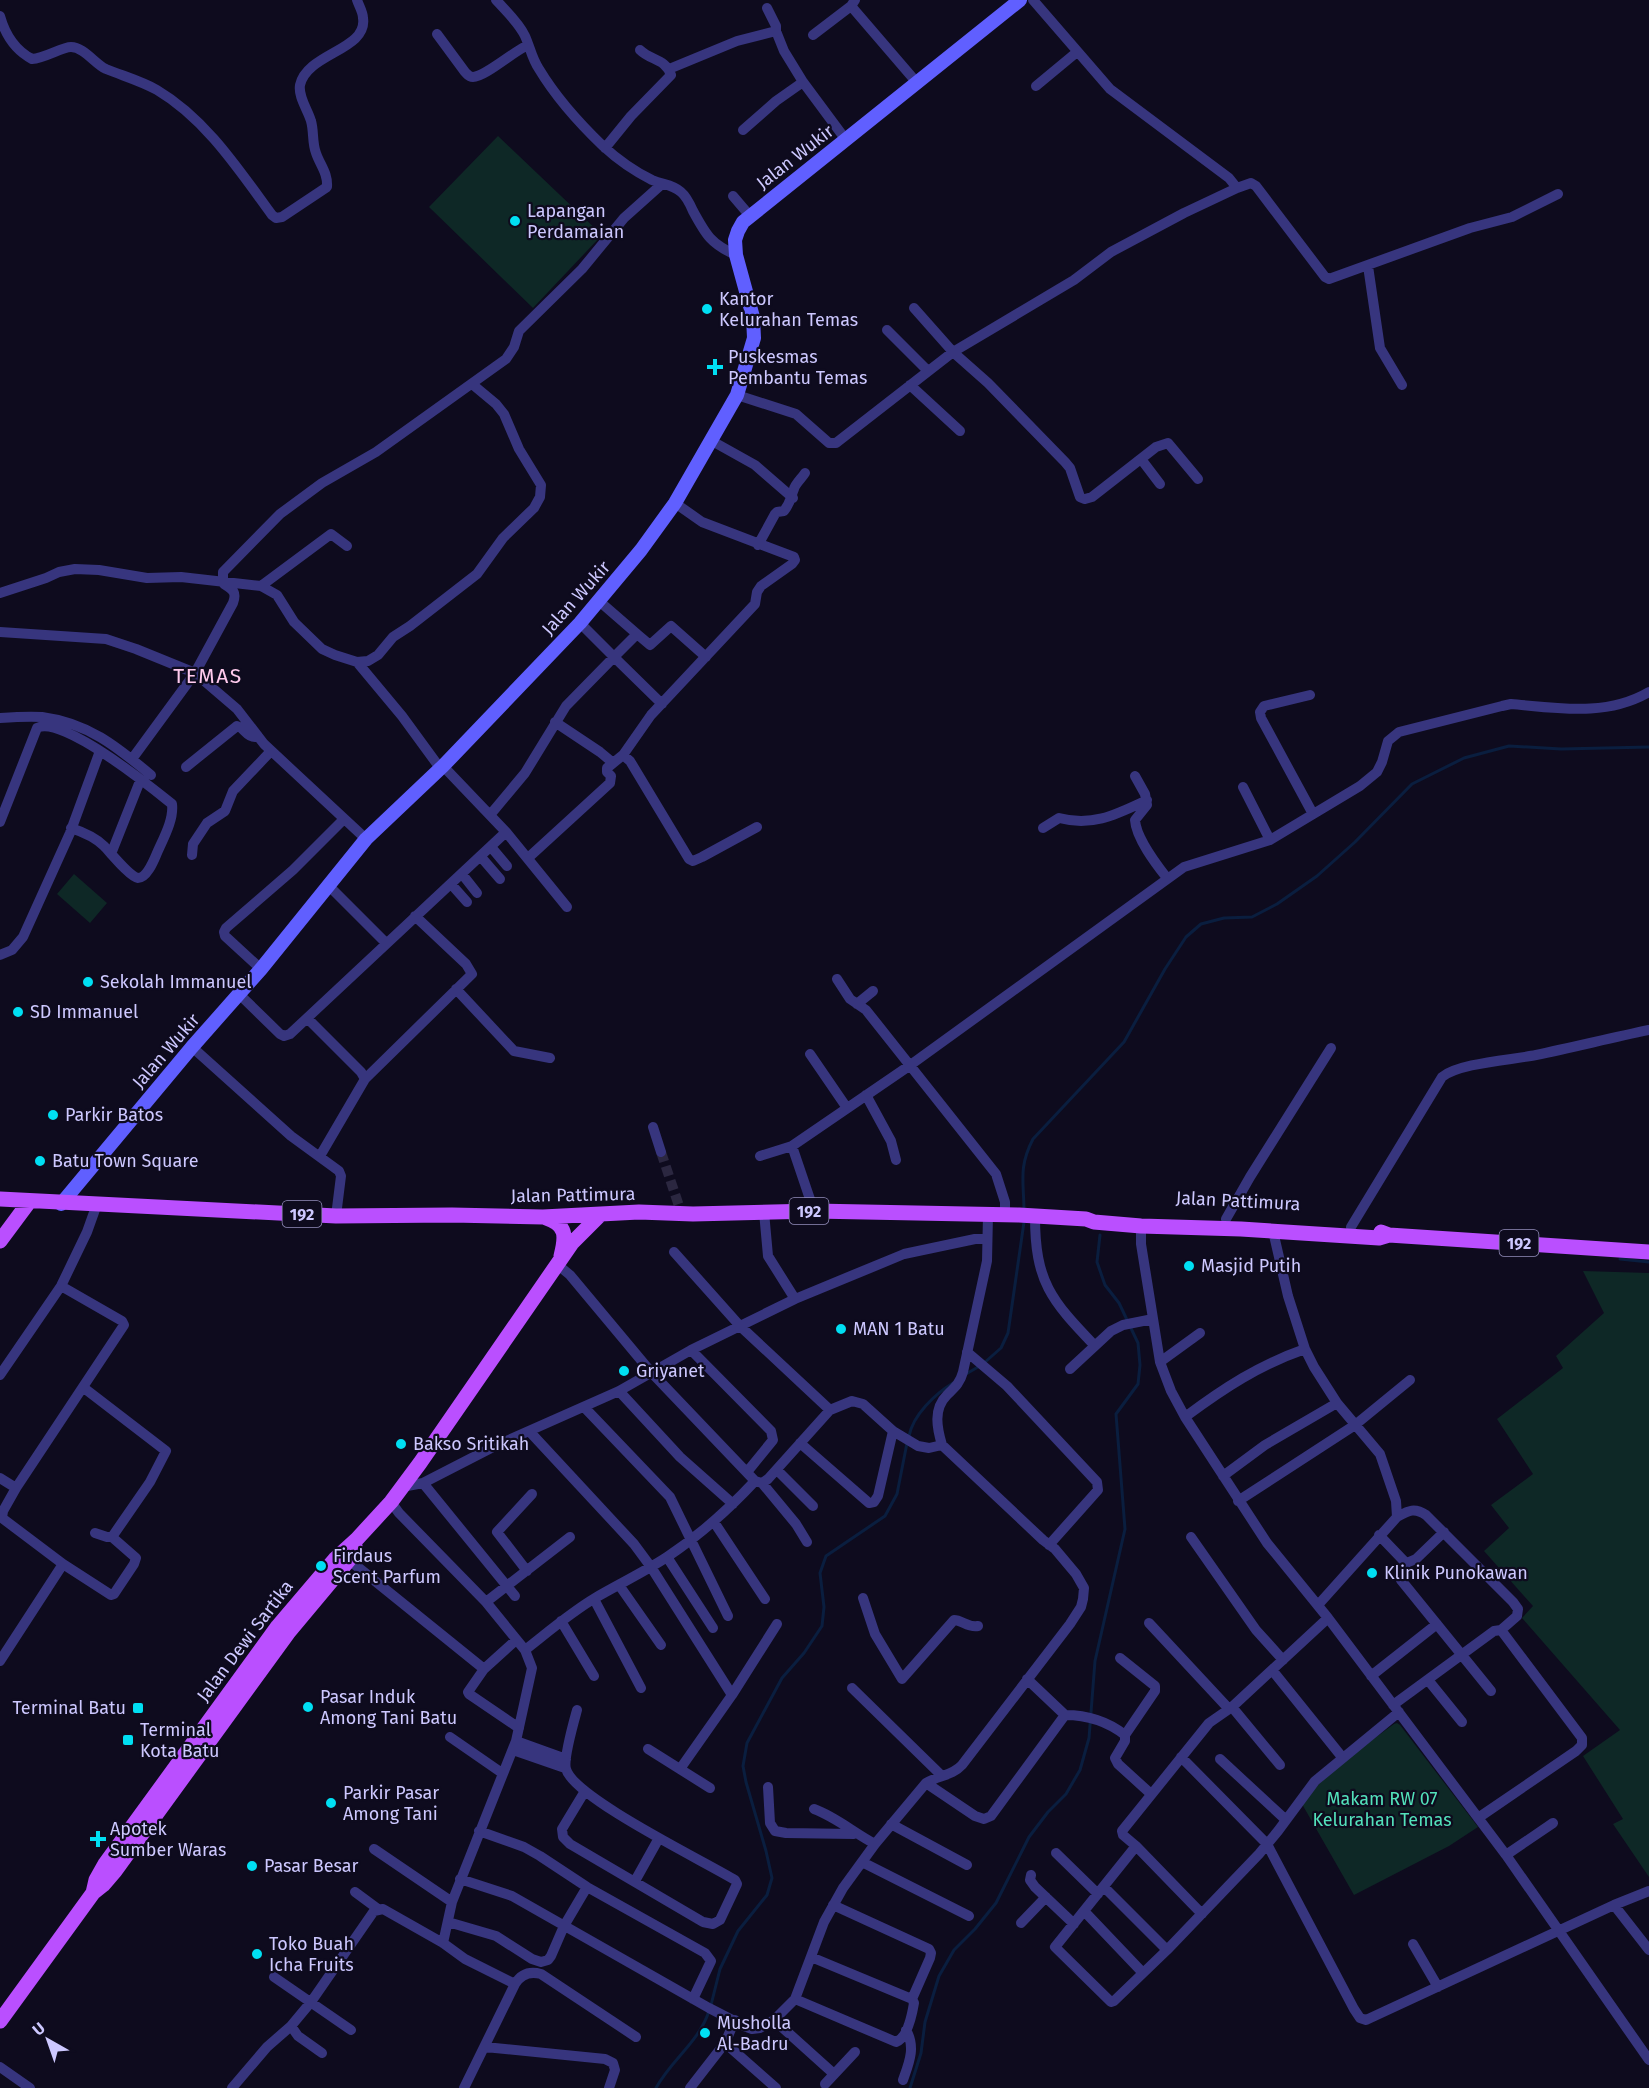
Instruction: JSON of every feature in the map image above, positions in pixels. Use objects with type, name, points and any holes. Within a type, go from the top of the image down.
[{"type":"main road","name":"192","points":[[0,1199],[61,1204]]},
{"type":"main road","points":[[0,1241],[29,1202]]},
{"type":"main road","name":"Jalan Pattimura","points":[[61,1204],[336,1216],[452,1215],[543,1218],[639,1212],[814,1210],[984,1232],[1022,1215],[1086,1219],[1141,1234],[1273,1232],[1379,1238],[1389,1235]]},
{"type":"main road","name":"Jalan Dewi Sartika","points":[[0,2021],[93,1893],[115,1871],[335,1559],[391,1502],[572,1243],[600,1215]]},
{"type":"main road","name":"Jalan Pattimura","points":[[1086,1219],[1093,1216],[1226,1219],[1352,1227],[1389,1235],[1649,1252]]},
{"type":"main road","points":[[543,1218],[556,1221],[563,1230],[564,1238],[558,1264]]},
{"type":"main road","name":"Jalan Dewi Sartika","points":[[283,1630],[349,1560],[357,1539]]},
{"type":"street","points":[[0,16],[8,36],[16,47],[32,59],[49,56],[69,47],[75,48],[105,69],[149,86],[178,104],[221,148],[276,218],[327,187],[324,169],[314,149],[313,130],[301,95],[301,83],[316,62],[353,41],[358,34],[364,18],[357,0]]},
{"type":"street","points":[[496,0],[522,31],[538,69],[581,125],[605,148],[642,174],[662,184],[672,185],[684,195],[705,234],[718,246],[736,255]]},
{"type":"street","name":"Jalan Wukir","points":[[61,1204],[192,1047],[261,969],[366,839],[441,767],[580,623],[641,550],[675,503],[737,395],[754,338],[754,327],[736,255],[735,240],[738,231],[750,216],[918,84],[1020,0]]},
{"type":"street","points":[[1033,0],[1110,89],[1229,178],[1237,188]]},
{"type":"street","points":[[813,35],[853,3],[918,84]]},
{"type":"street","points":[[767,8],[784,51],[803,82],[846,140]]},
{"type":"street","points":[[669,69],[737,41],[776,31]]},
{"type":"street","points":[[437,34],[470,77],[495,66],[528,45]]},
{"type":"street","points":[[605,148],[631,116],[671,75],[669,69],[660,60],[645,55],[640,50]]},
{"type":"street","points":[[1036,86],[1077,52]]},
{"type":"street","points":[[743,130],[781,97],[803,82]]},
{"type":"street","points":[[737,395],[796,414],[829,443],[836,443],[953,352],[1074,280],[1111,252],[1184,213],[1251,183],[1256,186],[1319,270],[1329,279],[1470,228],[1512,217],[1558,194]]},
{"type":"street","points":[[132,759],[195,673],[236,596],[224,583],[224,572],[280,514],[322,483],[376,452],[506,359],[514,347],[519,331],[582,269],[624,218],[662,184]]},
{"type":"street","points":[[733,196],[750,216]]},
{"type":"street","points":[[1368,266],[1380,348],[1402,385]]},
{"type":"street","points":[[914,309],[953,352],[988,382],[1065,462],[1070,468],[1080,497],[1084,499],[1092,497],[1156,447],[1168,443],[1198,479]]},
{"type":"street","points":[[887,330],[928,371]]},
{"type":"street","points":[[0,593],[75,568],[147,578],[181,577],[261,586],[277,595],[294,622],[322,649],[357,662],[375,658],[393,637],[477,574],[503,538],[534,508],[542,491],[541,485],[519,449],[504,414],[496,404],[472,384]]},
{"type":"street","points":[[910,385],[960,431]]},
{"type":"street","points":[[712,441],[755,465],[793,498]]},
{"type":"street","points":[[1141,459],[1160,484]]},
{"type":"street","points":[[758,545],[774,514],[785,510],[793,498],[793,490],[805,473]]},
{"type":"street","points":[[528,858],[610,783],[611,776],[606,770],[612,762],[623,754],[662,704],[755,604],[757,592],[761,586],[795,560],[794,557],[702,522],[675,503]]},
{"type":"street","points":[[261,586],[331,534],[347,546]]},
{"type":"street","points":[[599,601],[650,645],[671,626],[706,657]]},
{"type":"street","points":[[580,623],[662,704]]},
{"type":"street","points":[[0,632],[106,639],[195,673],[237,709],[271,752],[366,839]]},
{"type":"street","points":[[490,815],[525,773],[566,706],[637,634]]},
{"type":"street","points":[[357,662],[441,767],[506,832],[567,907]]},
{"type":"street","points":[[760,1156],[792,1146],[848,1108],[1184,867],[1270,840],[1360,786],[1377,772],[1388,741],[1399,732],[1511,704],[1594,710],[1626,703],[1648,691]]},
{"type":"street","points":[[1310,695],[1264,706],[1260,712],[1313,814]]},
{"type":"street","points":[[0,718],[40,717],[74,723],[108,740],[151,775]]},
{"type":"street","points":[[555,722],[612,762]]},
{"type":"street","points":[[0,822],[37,728],[47,726],[86,741],[172,804],[173,810],[156,856],[140,878],[135,878],[99,841],[71,828]]},
{"type":"street","points":[[186,767],[237,726],[253,738],[258,735]]},
{"type":"street","points":[[0,955],[12,950],[23,938],[71,828],[100,751]]},
{"type":"street","points":[[192,855],[192,844],[207,823],[225,811],[233,791],[271,752]]},
{"type":"street","points":[[623,754],[630,761],[689,859],[693,861],[702,857],[757,827]]},
{"type":"street","points":[[1135,776],[1147,800],[1147,805],[1134,823],[1151,857],[1167,878]]},
{"type":"street","points":[[111,854],[140,781]]},
{"type":"street","points":[[1243,787],[1270,840]]},
{"type":"street","points":[[1043,828],[1059,818],[1073,822],[1089,822],[1147,800]]},
{"type":"street","points":[[261,969],[225,936],[226,928],[293,870],[344,819]]},
{"type":"street","points":[[239,994],[284,1036],[290,1034],[506,832]]},
{"type":"street","points":[[491,848],[507,866]]},
{"type":"street","points":[[481,857],[500,879]]},
{"type":"street","points":[[462,874],[477,893]]},
{"type":"street","points":[[451,884],[467,902]]},
{"type":"street","points":[[329,886],[386,943]]},
{"type":"street","points":[[320,1156],[365,1079],[472,971],[415,916]]},
{"type":"street","points":[[837,979],[846,994],[866,1010],[998,1176],[1005,1202],[1022,1215],[1044,1283],[1066,1317],[1095,1346]]},
{"type":"street","points":[[456,989],[514,1051],[550,1058]]},
{"type":"street","points":[[857,1004],[873,991]]},
{"type":"street","points":[[307,1018],[361,1072],[365,1079]]},
{"type":"street","points":[[1352,1227],[1442,1077],[1461,1068],[1535,1055],[1649,1030]]},
{"type":"street","points":[[192,1047],[291,1136],[334,1166],[341,1176],[336,1216]]},
{"type":"street","points":[[1226,1219],[1331,1048]]},
{"type":"street","points":[[810,1054],[848,1108]]},
{"type":"street","points":[[866,1095],[891,1141],[896,1160]]},
{"type":"street","points":[[653,1127],[661,1152]]},
{"type":"street","points":[[792,1146],[814,1210]]},
{"type":"street","points":[[0,1375],[61,1286],[87,1232],[97,1204]]},
{"type":"street","points":[[764,1212],[768,1256],[795,1299]]},
{"type":"street","points":[[402,1487],[423,1484],[495,1446],[619,1391],[691,1350],[795,1299],[904,1254],[984,1232],[987,1261],[962,1377],[944,1398],[938,1412],[937,1426],[942,1445],[1049,1545],[1076,1574],[1084,1588],[1081,1607],[1070,1624],[962,1765],[956,1772],[926,1783],[875,1844],[833,1905],[821,1928],[795,1999],[774,2020],[760,2028],[752,2029],[711,2009],[512,1896],[460,1879]]},
{"type":"street","points":[[1273,1232],[1288,1296],[1305,1349],[1314,1368],[1337,1403],[1380,1454],[1398,1508],[1397,1517]]},
{"type":"street","points":[[1141,1234],[1161,1362],[1170,1391],[1185,1417],[1267,1543],[1328,1618],[1478,1818],[1649,2060]]},
{"type":"street","points":[[674,1252],[740,1326],[830,1410]]},
{"type":"street","points":[[558,1264],[570,1275],[651,1372],[796,1524],[807,1542]]},
{"type":"street","points":[[61,1286],[123,1323],[84,1388],[16,1488],[3,1510],[2,1518],[63,1564],[111,1595],[114,1594],[136,1558],[112,1537],[107,1538],[95,1533]]},
{"type":"street","points":[[1071,1370],[1111,1331],[1126,1324],[1153,1319]]},
{"type":"street","points":[[1161,1362],[1200,1333]]},
{"type":"street","points":[[1185,1417],[1219,1392],[1261,1366],[1305,1349]]},
{"type":"street","points":[[691,1350],[771,1431],[773,1440],[747,1472]]},
{"type":"street","points":[[967,1352],[1007,1386],[1097,1482],[1098,1490],[1049,1545]]},
{"type":"street","points":[[1238,1501],[1355,1425],[1410,1380]]},
{"type":"street","points":[[84,1388],[166,1451],[150,1482],[112,1537]]},
{"type":"street","points":[[619,1391],[680,1456],[733,1504]]},
{"type":"street","points":[[525,1650],[561,1621],[667,1557],[714,1522],[758,1482],[777,1470],[830,1410],[852,1401],[859,1402],[893,1431],[918,1446],[929,1448],[942,1445]]},
{"type":"street","points":[[1222,1476],[1265,1445],[1337,1403]]},
{"type":"street","points":[[584,1407],[665,1491],[692,1539],[693,1546],[728,1616]]},
{"type":"street","points":[[800,1443],[869,1503],[874,1502],[878,1496],[893,1431]]},
{"type":"street","points":[[531,1432],[621,1528],[651,1567],[732,1695]]},
{"type":"street","points":[[777,1470],[813,1506]]},
{"type":"street","points":[[0,1478],[16,1488]]},
{"type":"street","points":[[423,1484],[515,1596]]},
{"type":"street","points":[[527,1570],[497,1532],[532,1494]]},
{"type":"street","points":[[391,1502],[486,1602],[525,1650],[532,1668],[514,1746],[460,1879],[452,1902],[443,1943]]},
{"type":"street","points":[[1136,1846],[1056,1944],[1056,1949],[1111,2002],[1167,1950],[1267,1844],[1315,1781],[1428,1680],[1494,1631],[1501,1630],[1517,1616],[1518,1609],[1426,1515],[1410,1510],[1397,1517],[1379,1535],[1318,1605]]},
{"type":"street","points":[[714,1522],[765,1599]]},
{"type":"street","points":[[1444,1532],[1416,1559],[1404,1564],[1399,1573],[1401,1580],[1491,1691]]},
{"type":"street","points":[[1379,1535],[1402,1557],[1404,1564]]},
{"type":"street","points":[[486,1602],[570,1537]]},
{"type":"street","points":[[1191,1537],[1256,1630],[1283,1660]]},
{"type":"street","points":[[667,1557],[713,1628]]},
{"type":"street","points":[[349,1560],[484,1669]]},
{"type":"street","points":[[0,1661],[63,1564]]},
{"type":"street","points":[[619,1586],[661,1645]]},
{"type":"street","points":[[863,1598],[875,1634],[902,1679],[954,1620],[969,1627],[978,1626]]},
{"type":"street","points":[[594,1599],[641,1688]]},
{"type":"street","points":[[1202,1914],[1123,1835],[1122,1831],[1212,1720],[1230,1708],[1328,1618]]},
{"type":"street","points":[[561,1621],[594,1676]]},
{"type":"street","points":[[1149,1623],[1230,1708],[1280,1765]]},
{"type":"street","points":[[680,1768],[732,1695],[777,1624]]},
{"type":"street","points":[[1371,1676],[1437,1624]]},
{"type":"street","points":[[1478,1818],[1576,1751],[1583,1742],[1501,1630]]},
{"type":"street","points":[[516,1640],[484,1669],[468,1693],[519,1728]]},
{"type":"street","points":[[1120,1658],[1155,1686],[1155,1691],[1125,1735],[1125,1741],[1116,1754],[1115,1761],[1151,1794]]},
{"type":"street","points":[[1272,1670],[1342,1758]]},
{"type":"street","points":[[1027,1679],[1065,1715],[1079,1715],[1103,1721],[1125,1735]]},
{"type":"street","points":[[1428,1680],[1462,1722]]},
{"type":"street","points":[[852,1688],[942,1776]]},
{"type":"street","points":[[577,1710],[566,1763],[571,1778],[585,1791],[659,1839],[735,1880],[737,1884],[720,1920],[713,1924],[703,1922],[570,1844],[563,1837],[562,1829],[585,1791]]},
{"type":"street","points":[[926,1783],[975,1816],[984,1819],[991,1816],[1065,1715]]},
{"type":"street","points":[[450,1737],[502,1773]]},
{"type":"street","points":[[514,1746],[566,1763]]},
{"type":"street","points":[[648,1749],[710,1788]]},
{"type":"street","points":[[1180,1757],[1267,1844],[1360,2018],[1366,2020],[1558,1930],[1649,1891]]},
{"type":"street","points":[[1220,1759],[1286,1820]]},
{"type":"street","points":[[768,1787],[770,1824],[775,1831],[854,1834]]},
{"type":"street","points":[[814,1809],[827,1814],[854,1834],[875,1844]]},
{"type":"street","points":[[1506,1856],[1553,1823]]},
{"type":"street","points":[[891,1824],[967,1865]]},
{"type":"street","points":[[479,1831],[530,1850],[587,1887],[705,1953],[711,1961],[693,1999]]},
{"type":"street","points":[[635,1881],[659,1839]]},
{"type":"street","points":[[374,1849],[452,1902]]},
{"type":"street","points":[[1056,1853],[1167,1950]]},
{"type":"street","points":[[862,1862],[969,1916]]},
{"type":"street","points":[[1031,1875],[1032,1883],[1074,1924]]},
{"type":"street","points":[[447,1922],[496,1936],[532,1959],[541,1962],[548,1960],[551,1956],[564,1926],[587,1887]]},
{"type":"street","points":[[355,1892],[378,1909],[383,1909],[443,1943],[465,1959],[515,1984]]},
{"type":"street","points":[[1022,1923],[1046,1897]]},
{"type":"street","points":[[795,1999],[896,2042],[902,2039],[906,2030],[914,2003],[912,1999],[931,1953],[928,1948],[833,1905]]},
{"type":"street","points":[[1614,1905],[1649,1950]]},
{"type":"street","points":[[232,2088],[267,2047],[291,2026],[311,2002],[374,1911],[378,1909]]},
{"type":"street","points":[[1084,1911],[1143,1973]]},
{"type":"street","points":[[1413,1944],[1438,1987]]},
{"type":"street","points":[[811,1957],[912,1999]]},
{"type":"street","points":[[464,2088],[518,1978],[525,1974],[541,1974],[636,2037]]},
{"type":"street","points":[[274,1977],[351,2030]]},
{"type":"street","points":[[690,2088],[725,2043],[735,2020]]},
{"type":"street","points":[[774,2020],[834,2074]]},
{"type":"street","points":[[291,2026],[298,2036],[322,2053]]},
{"type":"street","points":[[903,2080],[912,2045],[906,2030]]},
{"type":"street","points":[[725,2043],[776,2088]]},
{"type":"street","points":[[485,2048],[605,2059],[614,2063],[615,2070],[609,2088]]},
{"type":"street","points":[[825,2084],[855,2052]]},
{"type":"street","points":[[0,2067],[30,2088]]},
{"type":"green space","name":"Lapangan Perdamaian","points":[[498,136],[602,235],[533,308],[429,207]]},
{"type":"green space","points":[[74,874],[107,903],[90,923],[57,894]]},
{"type":"green space","points":[[1583,1271],[1649,1273],[1649,1877],[1613,1824],[1623,1819],[1583,1756],[1620,1730],[1522,1618],[1533,1606],[1484,1551],[1509,1528],[1491,1505],[1533,1474],[1497,1419],[1563,1368],[1556,1356],[1604,1313]]},
{"type":"green space","name":"Makam RW 07 Kelurahan Temas","points":[[1397,1723],[1478,1827],[1449,1846],[1354,1895],[1302,1804],[1331,1770]]},
{"type":"waterway","points":[[1024,1212],[1025,1158],[1033,1139],[1124,1042],[1165,969],[1186,937],[1201,924],[1224,918],[1252,917],[1277,904],[1317,876],[1355,842],[1412,784],[1464,758],[1509,746],[1561,749],[1649,747]]},
{"type":"waterway","points":[[984,1363],[1001,1348],[1008,1333],[1024,1222]]},
{"type":"waterway","points":[[910,2088],[921,2053],[925,2022],[939,1976],[954,1950],[996,1903],[1029,1837],[1048,1812],[1066,1794],[1080,1770],[1089,1738],[1095,1661],[1125,1529],[1116,1414],[1138,1384],[1140,1365],[1138,1343],[1119,1303],[1105,1285],[1097,1262],[1100,1235]]},
{"type":"waterway","points":[[1620,1259],[1649,1262]]},
{"type":"waterway","points":[[966,1374],[978,1367]]},
{"type":"waterway","points":[[909,1436],[920,1413],[939,1393],[953,1383]]},
{"type":"waterway","points":[[711,2005],[720,1969],[738,1931],[767,1895],[772,1878],[743,1766],[747,1743],[782,1678],[804,1653],[822,1626],[824,1607],[820,1573],[826,1556],[885,1516],[897,1494],[907,1443]]},
{"type":"waterway","points":[[656,2088],[699,2032],[709,2011]]},
{"type":"tunnel","points":[[661,1152],[681,1212]]},
{"type":"place","name":"Lapangan Perdamaian","points":[[515,221]]},
{"type":"place","name":"Kantor Kelurahan Temas","points":[[707,309]]},
{"type":"place","name":"Puskesmas Pembantu Temas","points":[[715,367]]},
{"type":"place","name":"Sekolah Immanuel","points":[[88,982]]},
{"type":"place","name":"SD Immanuel","points":[[18,1012]]},
{"type":"place","name":"Parkir Batos","points":[[53,1115]]},
{"type":"place","name":"Batu Town Square","points":[[40,1161]]},
{"type":"place","name":"Masjid Putih","points":[[1189,1266]]},
{"type":"place","name":"MAN 1 Batu","points":[[841,1329]]},
{"type":"place","name":"Griyanet","points":[[624,1371]]},
{"type":"place","name":"Bakso Sritikah","points":[[401,1444]]},
{"type":"place","name":"Firdaus Scent Parfum","points":[[321,1566]]},
{"type":"place","name":"Klinik Punokawan","points":[[1372,1573]]},
{"type":"place","name":"Pasar Induk Among Tani Batu","points":[[308,1707]]},
{"type":"place","name":"Terminal Batu","points":[[138,1708]]},
{"type":"place","name":"Terminal Kota Batu","points":[[128,1740]]},
{"type":"place","name":"Parkir Pasar Among Tani","points":[[331,1803]]},
{"type":"place","name":"Apotek Sumber Waras","points":[[98,1839]]},
{"type":"place","name":"Pasar Besar","points":[[252,1866]]},
{"type":"place","name":"Toko Buah Icha Fruits","points":[[257,1954]]},
{"type":"place","name":"Musholla Al-Badru","points":[[705,2033]]},
{"type":"district","name":"TEMAS","points":[[208,676]]}]
